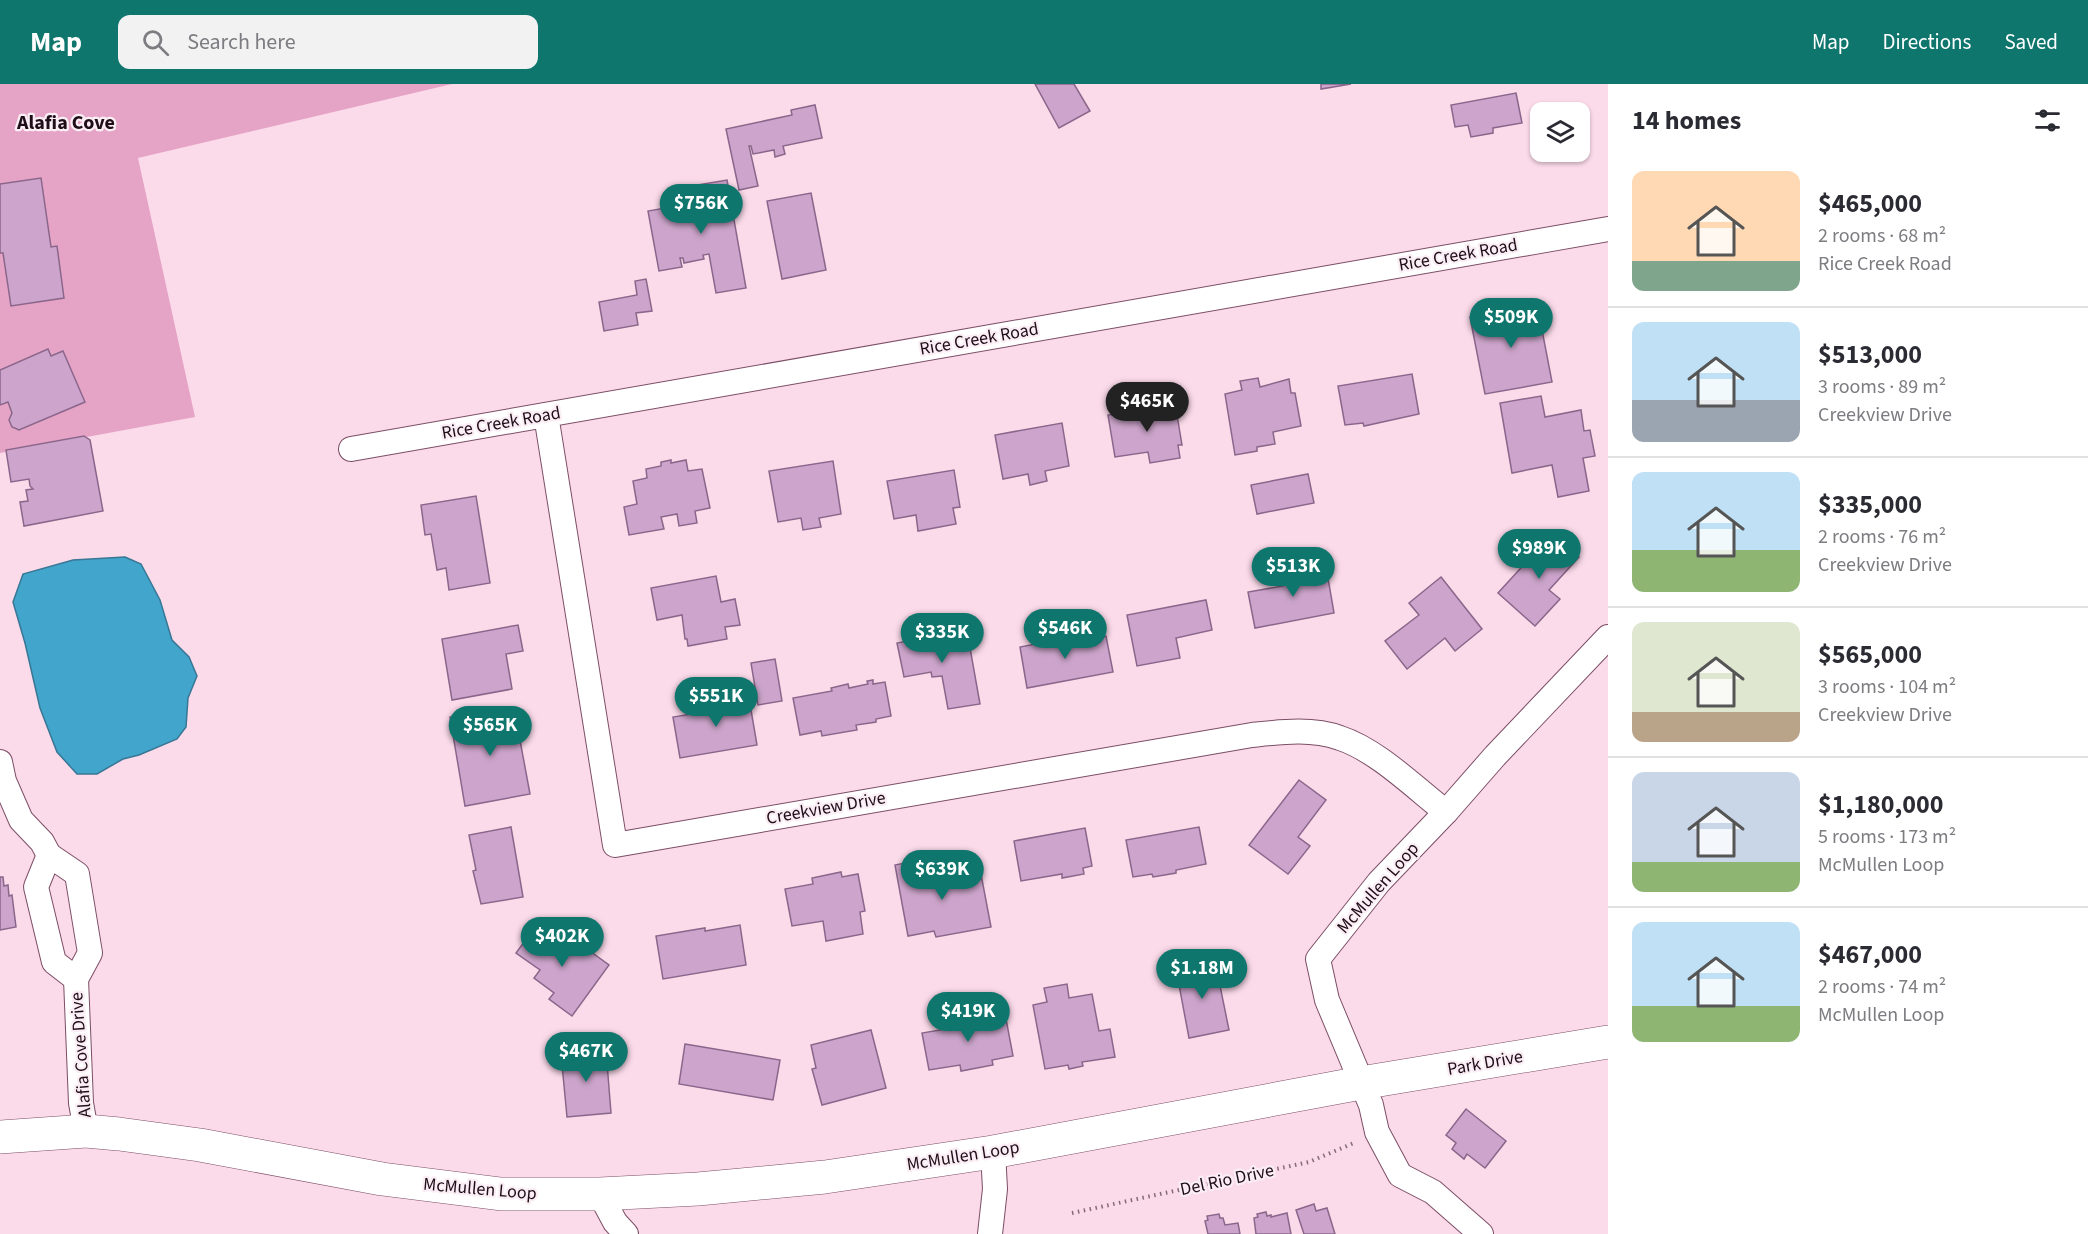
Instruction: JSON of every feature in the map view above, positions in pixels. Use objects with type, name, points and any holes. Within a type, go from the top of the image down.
[{"type":"street","name":"Rice Creek Road","points":[[351,449],[1608,229]]},
{"type":"street","name":"Creekview Drive","points":[[546,415],[615,845],[1252,735],[1297,731],[1340,737],[1377,757],[1446,812]]},
{"type":"street","name":"McMullen Loop","points":[[0,1137],[86,1131],[200,1145],[382,1179],[501,1194],[600,1194],[772,1182],[909,1166],[1361,1083],[1327,1000],[1318,959],[1379,882],[1608,637]]},
{"type":"street","name":"Alafia Cove Drive","points":[[0,762],[4,782],[21,820],[42,842],[49,855],[77,874],[90,953],[76,979],[81,1103],[86,1131]]},
{"type":"street","name":"Alafia Cove Drive","points":[[49,855],[36,887],[54,962],[76,979]]},
{"type":"street","points":[[45,926],[85,916]]},
{"type":"street","name":"Park Drive","points":[[1361,1083],[1608,1042]]},
{"type":"street","points":[[1361,1083],[1371,1105],[1377,1132],[1400,1175],[1432,1192],[1481,1234]]},
{"type":"street","points":[[990,1234],[995,1189],[993,1152]]},
{"type":"street","points":[[600,1194],[615,1222],[626,1234]]},
{"type":"path","name":"Del Rio Drive","points":[[1072,1214],[1309,1162],[1377,1132]]},
{"type":"shaded area","points":[[0,84],[452,84],[138,158],[195,417],[0,453]]},
{"type":"water","points":[[125,557],[141,564],[160,600],[172,640],[189,657],[197,676],[188,698],[186,727],[177,739],[139,755],[123,759],[97,774],[77,774],[57,752],[40,708],[13,602],[23,574],[73,560]]},
{"type":"building","points":[[1035,84],[1074,84],[1090,111],[1059,128]]},
{"type":"building","points":[[1321,84],[1351,84],[1321,89]]},
{"type":"building","points":[[1516,93],[1522,123],[1493,128],[1493,133],[1471,137],[1468,125],[1455,127],[1451,105]]},
{"type":"building","points":[[815,105],[822,138],[783,146],[785,154],[775,157],[774,150],[753,154],[749,146],[758,186],[739,190],[726,129],[792,115],[791,110]]},
{"type":"building","points":[[41,178],[51,247],[57,246],[64,298],[11,306],[3,253],[0,253],[0,184]]},
{"type":"building","points":[[727,180],[746,288],[716,293],[709,254],[703,255],[704,259],[684,263],[683,258],[680,258],[682,267],[659,271],[648,211],[694,203],[691,186]]},
{"type":"building","points":[[811,193],[826,270],[782,279],[767,201]]},
{"type":"building","points":[[646,279],[652,311],[636,313],[638,325],[604,331],[599,302],[637,295],[635,281]]},
{"type":"building","points":[[1537,304],[1552,382],[1485,394],[1470,317]]},
{"type":"building","points":[[48,349],[51,356],[63,351],[85,402],[19,430],[12,427],[9,420],[12,413],[8,402],[0,405],[0,370]]},
{"type":"building","points":[[1412,374],[1419,414],[1364,426],[1363,423],[1345,425],[1338,386]]},
{"type":"building","points":[[1258,378],[1260,387],[1289,379],[1291,393],[1295,393],[1301,426],[1273,432],[1275,444],[1257,447],[1257,451],[1235,455],[1225,394],[1242,390],[1240,381]]},
{"type":"building","points":[[1541,396],[1545,417],[1581,410],[1584,431],[1590,430],[1595,456],[1583,458],[1589,491],[1558,497],[1552,465],[1512,473],[1500,403]]},
{"type":"building","points":[[1175,403],[1182,445],[1178,445],[1180,458],[1150,463],[1148,452],[1115,457],[1108,415]]},
{"type":"building","points":[[1062,423],[1069,466],[1045,471],[1047,481],[1030,485],[1028,474],[1003,479],[995,435]]},
{"type":"building","points":[[84,436],[90,440],[103,511],[24,526],[20,502],[28,501],[26,490],[33,489],[29,479],[11,482],[6,450]]},
{"type":"building","points":[[671,460],[671,463],[686,460],[688,471],[702,469],[710,508],[695,511],[697,523],[679,526],[677,514],[661,517],[664,529],[629,535],[624,507],[637,504],[633,481],[647,478],[646,469],[661,466],[661,462]]},
{"type":"building","points":[[833,461],[841,514],[819,518],[821,527],[803,530],[801,518],[778,522],[769,471]]},
{"type":"building","points":[[954,470],[960,507],[953,508],[956,524],[918,531],[916,515],[894,519],[887,481]]},
{"type":"building","points":[[1308,474],[1314,503],[1257,514],[1251,485]]},
{"type":"building","points":[[476,496],[490,583],[449,590],[446,568],[437,570],[431,534],[425,535],[421,505]]},
{"type":"building","points":[[1553,533],[1579,557],[1549,590],[1560,599],[1535,626],[1498,593]]},
{"type":"building","points":[[1320,563],[1322,579],[1328,578],[1334,613],[1255,628],[1248,592],[1283,586],[1279,570]]},
{"type":"building","points":[[716,576],[721,602],[735,599],[740,625],[725,627],[727,639],[688,646],[682,615],[657,620],[651,588]]},
{"type":"building","points":[[1441,577],[1482,629],[1455,651],[1445,638],[1407,669],[1385,641],[1419,615],[1409,603]]},
{"type":"building","points":[[1206,600],[1212,630],[1176,638],[1180,658],[1137,666],[1127,615]]},
{"type":"building","points":[[518,625],[523,651],[506,654],[512,689],[452,700],[442,639]]},
{"type":"building","points":[[921,625],[924,638],[967,631],[980,704],[948,709],[942,676],[932,677],[931,672],[904,677],[897,643],[908,641],[906,628]]},
{"type":"building","points":[[1076,634],[1077,641],[1106,636],[1113,672],[1027,688],[1020,647]]},
{"type":"building","points":[[775,659],[782,701],[758,705],[751,663]]},
{"type":"building","points":[[873,680],[873,684],[885,682],[891,716],[876,719],[876,722],[856,725],[857,730],[822,736],[821,731],[800,735],[793,698],[832,691],[831,688],[848,684],[849,688],[868,684],[867,681]]},
{"type":"building","points":[[745,693],[747,705],[750,704],[757,745],[680,758],[673,717],[710,711],[708,700]]},
{"type":"building","points":[[514,708],[530,794],[465,806],[450,717]]},
{"type":"building","points":[[1299,780],[1326,800],[1298,837],[1310,846],[1288,874],[1249,845]]},
{"type":"building","points":[[511,827],[523,897],[481,904],[473,871],[476,870],[469,835]]},
{"type":"building","points":[[1199,827],[1206,864],[1176,870],[1176,873],[1153,877],[1152,874],[1133,877],[1126,840]]},
{"type":"building","points":[[1085,828],[1092,866],[1083,868],[1084,874],[1062,878],[1062,874],[1021,881],[1014,841]]},
{"type":"building","points":[[925,859],[929,879],[980,869],[991,927],[936,937],[934,931],[908,936],[895,865]]},
{"type":"building","points":[[841,872],[842,877],[858,874],[865,911],[860,912],[863,934],[826,941],[823,921],[792,926],[785,889],[813,884],[812,878]]},
{"type":"building","points":[[0,877],[3,877],[4,886],[8,885],[9,896],[12,895],[16,927],[0,930]]},
{"type":"building","points":[[538,923],[575,950],[580,944],[609,965],[572,1016],[549,999],[554,993],[534,978],[540,970],[516,953]]},
{"type":"building","points":[[740,925],[746,965],[663,979],[656,936]]},
{"type":"building","points":[[1215,961],[1229,1030],[1189,1038],[1176,969]]},
{"type":"building","points":[[1067,984],[1069,998],[1092,994],[1099,1031],[1110,1029],[1115,1057],[1082,1062],[1083,1066],[1069,1069],[1068,1065],[1045,1069],[1033,1005],[1047,1002],[1044,988]]},
{"type":"building","points":[[978,1009],[981,1024],[1006,1019],[1013,1056],[992,1060],[993,1065],[961,1071],[960,1065],[929,1070],[922,1033],[952,1028],[949,1014]]},
{"type":"building","points":[[871,1030],[886,1088],[822,1105],[812,1069],[816,1068],[811,1045]]},
{"type":"building","points":[[685,1044],[780,1060],[773,1100],[679,1084]]},
{"type":"building","points":[[606,1050],[611,1113],[567,1117],[561,1054]]},
{"type":"building","points":[[1466,1109],[1506,1141],[1485,1168],[1467,1154],[1464,1159],[1452,1149],[1456,1143],[1446,1135]]},
{"type":"building","points":[[1314,1204],[1316,1211],[1327,1208],[1335,1234],[1304,1234],[1296,1210]]},
{"type":"building","points":[[1266,1212],[1267,1216],[1271,1215],[1271,1217],[1287,1213],[1291,1234],[1256,1234],[1254,1218],[1258,1217],[1257,1214]]},
{"type":"building","points":[[1219,1214],[1225,1225],[1238,1223],[1240,1234],[1208,1234],[1205,1221],[1208,1220],[1207,1216]]},
{"type":"district","name":"Alafia Cove","points":[[66,123]]}]
